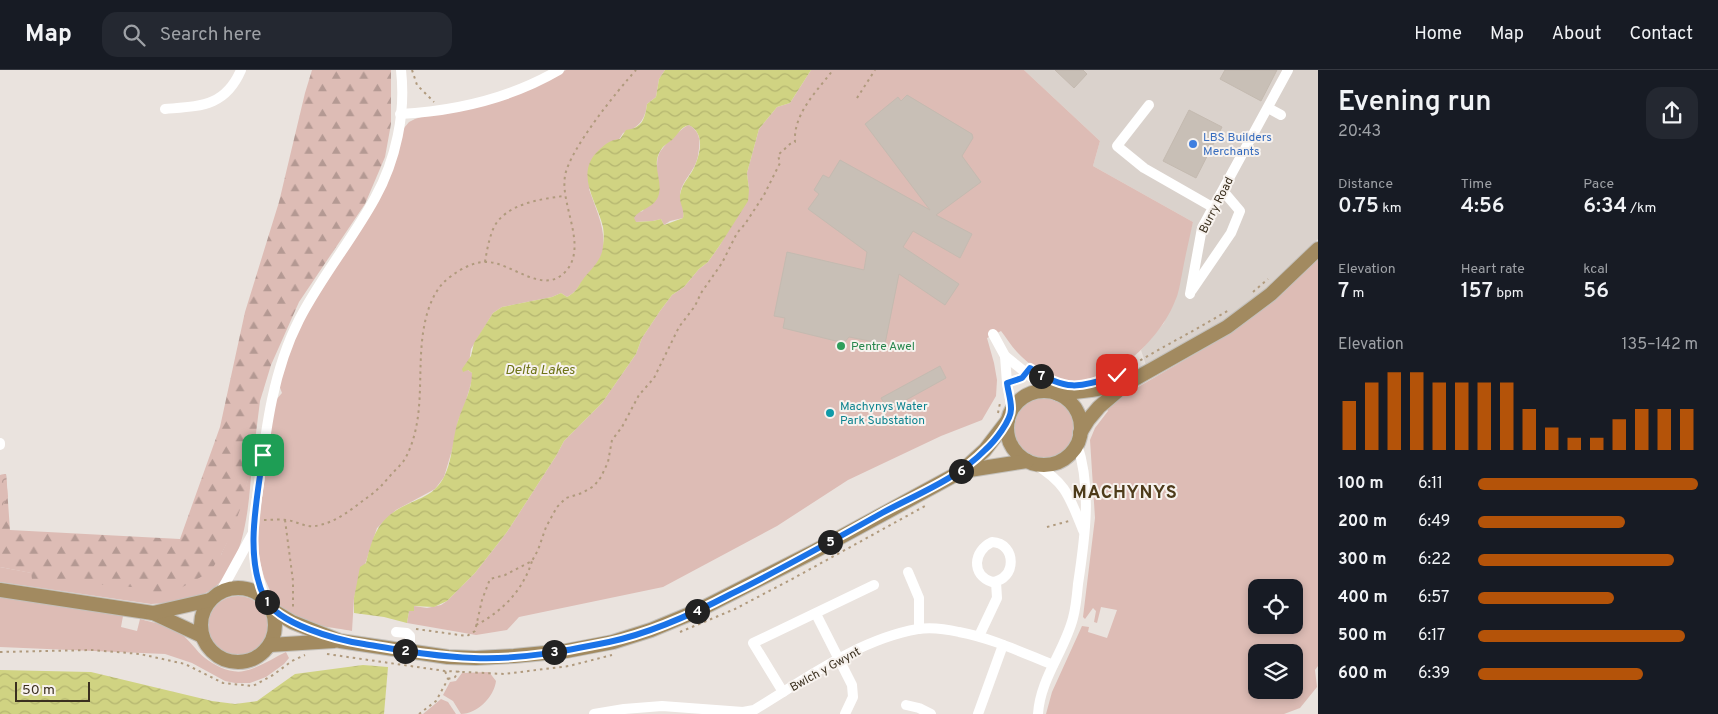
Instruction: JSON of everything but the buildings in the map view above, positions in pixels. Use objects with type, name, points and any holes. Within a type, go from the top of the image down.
[{"type":"main road","points":[[1054,393],[1091,390],[1126,377],[1227,327],[1271,294],[1318,249]]},
{"type":"main road","points":[[962,471],[1031,462],[1054,464],[1062,460],[1071,453],[1088,420],[1126,377]]},
{"type":"main road","points":[[153,613],[215,596],[231,588],[244,588],[255,592],[292,622],[340,640],[448,657],[514,656],[576,649],[613,642],[651,630],[697,611],[754,583],[962,471],[985,450],[1005,412],[1026,396],[1042,391],[1066,398],[1076,411],[1080,422],[1079,438]]},
{"type":"main road","points":[[1005,412],[1007,430],[1013,448],[1031,462]]},
{"type":"main road","points":[[0,590],[153,613],[202,636]]},
{"type":"main road","points":[[215,596],[203,611],[200,623],[202,636],[207,647],[216,656],[227,661],[239,663],[251,661],[262,654],[270,645],[275,634],[276,621],[269,604]]},
{"type":"main road","points":[[270,645],[340,640]]},
{"type":"street","points":[[165,109],[206,105],[221,98],[230,89],[240,70]]},
{"type":"street","points":[[269,604],[257,576],[253,533],[270,405],[286,348],[299,320],[322,281],[356,231],[376,196],[392,159],[398,136],[402,100],[401,70]]},
{"type":"street","points":[[400,114],[462,107],[536,82],[559,70]]},
{"type":"street","name":"Burry Road","points":[[1223,191],[1240,211],[1231,233],[1190,294],[1202,228],[1288,70]]},
{"type":"street","points":[[1149,105],[1116,146],[1144,168],[1214,208]]},
{"type":"street","points":[[1268,108],[1281,115]]},
{"type":"street","points":[[992,334],[1005,356],[1054,393]]},
{"type":"street","points":[[1005,356],[1007,383],[1005,412]]},
{"type":"street","points":[[1038,714],[1045,684],[1073,618],[1086,502],[1079,438]]},
{"type":"street","points":[[1031,462],[1050,473],[1062,485],[1070,497],[1084,531]]},
{"type":"street","points":[[215,596],[253,533]]},
{"type":"street","points":[[908,572],[919,598],[919,629]]},
{"type":"street","points":[[980,636],[998,598],[996,582]]},
{"type":"street","points":[[783,692],[753,643],[874,586]]},
{"type":"street","points":[[816,614],[853,691],[853,698],[845,714]]},
{"type":"street","points":[[1073,618],[1084,622]]},
{"type":"street","name":"Bwlch y Gwynt","points":[[594,714],[662,706],[743,712],[754,710],[838,659],[894,635],[919,629],[944,630],[980,636],[1053,665]]},
{"type":"street","points":[[396,632],[407,633],[410,636],[405,651]]},
{"type":"street","points":[[978,714],[1003,645]]},
{"type":"street","points":[[906,705],[932,714]]},
{"type":"path","points":[[412,70],[417,85],[434,101],[437,111]]},
{"type":"path","points":[[255,518],[285,520],[307,527],[319,526],[335,520],[372,494],[404,461],[414,439],[418,418],[423,330],[432,300],[448,278],[463,269],[484,262],[496,264],[547,281],[566,271],[575,248],[565,196],[565,174],[571,158],[586,135],[636,70]]},
{"type":"path","points":[[476,625],[501,610],[518,591],[538,550],[546,527],[557,507],[566,498],[582,493],[594,486],[605,470],[612,440],[622,427],[639,395],[654,378],[680,328],[722,263],[737,233],[746,224],[764,195],[780,163],[778,155],[795,142],[794,132],[799,118],[833,70]]},
{"type":"path","points":[[857,98],[874,70]]},
{"type":"path","points":[[484,262],[495,225],[504,215],[515,208],[540,200],[565,196]]},
{"type":"path","points":[[1252,292],[1274,274]]},
{"type":"path","points":[[1126,377],[1153,352],[1203,326],[1230,309]]},
{"type":"path","points":[[1047,527],[1079,518]]},
{"type":"path","points":[[285,520],[292,581]]},
{"type":"path","points":[[410,636],[414,629],[467,636],[475,631],[482,600],[490,579],[506,574],[532,561]]},
{"type":"path","points":[[0,652],[92,650],[140,654],[185,664],[223,683],[253,686],[273,675],[292,661],[305,655],[312,655]]},
{"type":"path","points":[[320,654],[445,671],[448,679]]},
{"type":"path","points":[[419,714],[436,700],[448,679],[455,677],[459,671]]},
{"type":"shaded area","points":[[1024,70],[1318,70],[1318,239],[1297,263],[1255,299],[1199,337],[1146,365],[1141,350],[1164,323],[1193,222],[1093,166],[1100,141]]},
{"type":"green space","points":[[312,70],[391,70],[391,124],[385,157],[365,204],[299,302],[271,365],[260,401],[252,465],[242,504],[221,555],[210,572],[168,595],[144,593],[144,588],[32,579],[31,573],[0,567],[0,475],[6,474],[10,530],[180,539],[220,427],[245,312],[279,202]]},
{"type":"green space","points":[[566,70],[665,70],[659,79],[656,97],[647,104],[645,115],[640,123],[633,129],[623,133],[589,189],[602,228],[603,248],[601,257],[596,267],[571,295],[567,297],[561,293],[552,297],[502,307],[493,313],[471,349],[468,370],[472,373],[472,380],[458,421],[455,440],[444,477],[435,489],[396,510],[377,528],[354,598],[352,631],[320,626],[304,621],[282,608],[272,595],[264,577],[259,558],[258,538],[266,459],[275,401],[282,393],[279,385],[289,351],[301,323],[330,273],[372,212],[404,128],[409,122],[559,74]]},
{"type":"green space","name":"Pentre Awel","points":[[811,70],[1024,70],[1100,141],[1093,166],[1193,222],[1178,295],[1158,331],[1130,360],[1096,379],[1079,383],[1056,379],[1026,361],[1001,331],[987,338],[997,380],[996,396],[982,420],[941,436],[848,480],[777,526],[663,587],[519,617],[507,630],[476,635],[407,623],[409,611],[414,606],[427,608],[441,605],[475,573],[507,532],[564,441],[602,403],[636,354],[642,338],[660,311],[672,295],[684,287],[699,269],[708,262],[720,245],[749,190],[747,173],[759,129],[777,107],[790,103]]},
{"type":"green space","points":[[689,125],[698,135],[699,147],[695,164],[680,195],[684,212],[683,218],[670,221],[664,225],[661,219],[635,222],[633,218],[636,213],[643,211],[648,197],[657,171],[659,154],[672,138]]},
{"type":"green space","points":[[1318,258],[1318,666],[1315,670],[1317,687],[1300,708],[1284,714],[1046,714],[1052,692],[1082,626],[1089,627],[1088,632],[1107,638],[1117,610],[1101,607],[1097,623],[1094,622],[1096,611],[1093,608],[1085,619],[1083,617],[1095,518],[1090,440],[1095,428],[1108,411],[1106,408],[1114,401],[1224,337],[1293,283]]},
{"type":"green space","points":[[1044,397],[1062,403],[1070,411],[1076,429],[1070,447],[1062,455],[1044,461],[1026,455],[1018,447],[1012,429],[1018,411],[1026,403]]},
{"type":"green space","points":[[252,464],[247,514],[239,550],[232,566],[223,579],[204,594],[182,601],[151,604],[0,582],[0,567],[32,573],[32,578],[221,555],[239,511]]},
{"type":"green space","points":[[6,474],[8,497],[0,510],[0,475]]},
{"type":"green space","points":[[0,596],[123,616],[121,627],[137,631],[140,619],[166,626],[184,636],[209,661],[229,670],[239,672],[250,670],[286,652],[289,658],[266,677],[250,683],[235,683],[225,681],[192,663],[165,654],[0,647]]},
{"type":"green space","points":[[238,596],[255,601],[263,609],[268,626],[263,643],[255,651],[238,656],[221,651],[213,643],[208,626],[213,609],[221,601]]},
{"type":"green space","points":[[489,672],[496,681],[495,687],[484,704],[473,711],[461,714],[453,701],[443,695],[450,682],[456,681],[462,673]]},
{"type":"green space","points":[[441,699],[448,702],[456,714],[423,714]]},
{"type":"water","name":"Delta Lakes","points":[[665,70],[811,70],[790,103],[777,107],[759,129],[747,173],[748,201],[720,245],[708,262],[699,269],[684,287],[672,295],[660,311],[642,338],[636,354],[602,403],[564,441],[507,532],[475,573],[447,601],[434,607],[414,606],[414,611],[409,611],[407,623],[384,617],[354,613],[354,598],[360,567],[366,563],[371,543],[379,528],[398,509],[432,491],[445,475],[451,457],[458,421],[472,379],[472,373],[468,370],[463,372],[462,369],[471,356],[474,343],[493,313],[502,307],[552,297],[561,293],[567,297],[571,295],[599,260],[604,239],[603,229],[589,187],[588,168],[592,158],[602,147],[611,141],[620,139],[626,130],[636,127],[642,122],[647,104],[656,97],[659,79]],"holes":[[[689,125],[694,128],[699,137],[700,147],[698,158],[681,190],[680,198],[683,218],[664,225],[661,219],[636,222],[634,218],[636,215],[652,205],[657,199],[660,186],[657,160],[663,147],[684,127]]]},
{"type":"water","points":[[363,665],[388,667],[384,714],[0,714],[0,670],[91,672],[212,701],[235,704],[257,701],[295,674]]},
{"type":"place","name":"LBS Builders Merchants","points":[[1193,144]]},
{"type":"place","name":"Pentre Awel","points":[[841,346]]},
{"type":"place","name":"Machynys Water Park Substation","points":[[830,413]]},
{"type":"district","name":"MACHYNYS","points":[[1125,492]]},
{"type":"route","points":[[263,455],[253,533],[257,576],[265,599],[272,610],[292,622],[340,640],[448,657],[514,656],[566,651],[613,642],[651,630],[697,611],[754,583],[962,471],[985,450],[1008,420],[1012,410],[1007,383],[1022,378],[1030,368],[1051,381],[1071,386],[1089,384],[1117,375]]}]
